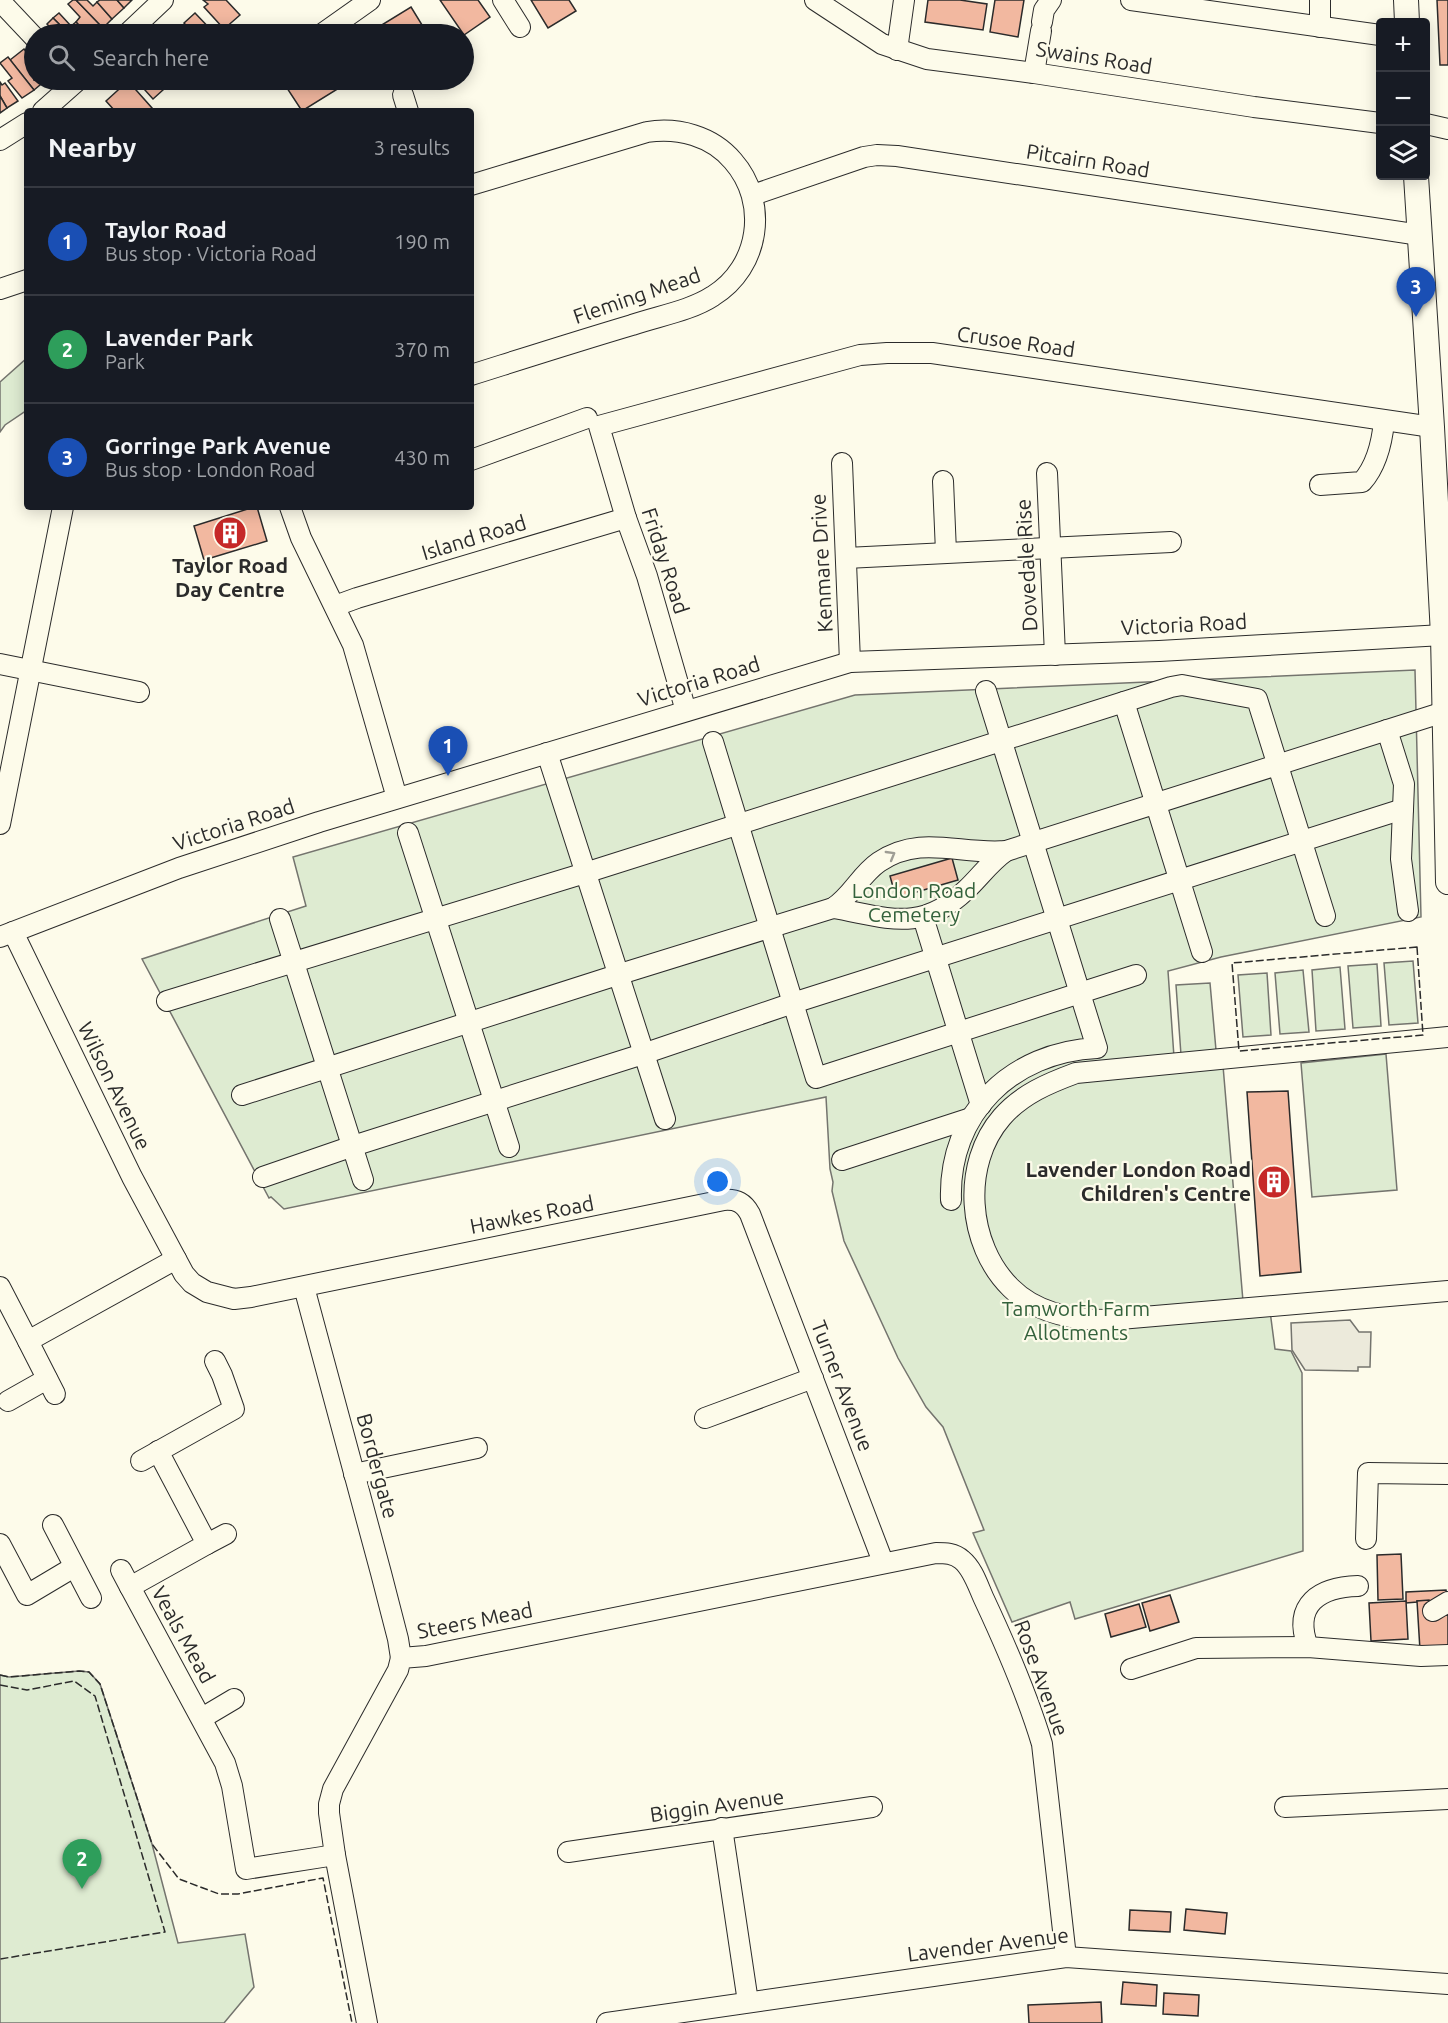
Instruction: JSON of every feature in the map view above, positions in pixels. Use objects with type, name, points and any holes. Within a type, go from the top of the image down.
[{"type":"main road","points":[[1406,0],[1407,18]]},
{"type":"main road","points":[[1416,180],[1443,634],[1448,882]]},
{"type":"street","points":[[138,24],[163,0]]},
{"type":"street","points":[[336,24],[370,0]]},
{"type":"street","points":[[503,0],[520,27]]},
{"type":"street","name":"Swains Road","points":[[815,0],[882,44],[927,59],[1376,122]]},
{"type":"street","points":[[897,50],[904,0]]},
{"type":"street","points":[[1034,73],[1044,10],[1051,0]]},
{"type":"street","points":[[1131,0],[1376,34]]},
{"type":"street","points":[[1320,0],[1320,27]]},
{"type":"street","points":[[0,1],[24,26]]},
{"type":"street","points":[[45,108],[66,90]]},
{"type":"street","points":[[0,140],[24,125]]},
{"type":"street","points":[[1430,125],[1448,129]]},
{"type":"street","name":"Fleming Mead","points":[[474,184],[647,132],[666,130],[697,136],[714,144],[728,155],[748,182],[753,195],[755,232],[744,264],[733,278],[713,296],[688,307],[474,374]]},
{"type":"street","name":"Pitcairn Road","points":[[753,195],[847,162],[877,155],[897,156],[1420,235]]},
{"type":"street","points":[[0,289],[24,281]]},
{"type":"street","name":"Crusoe Road","points":[[474,459],[593,422],[860,355],[887,353],[932,353],[1432,427]]},
{"type":"street","points":[[1320,485],[1362,482],[1379,452],[1384,421]]},
{"type":"street","name":"Friday Road","points":[[593,422],[647,576],[686,711]]},
{"type":"street","name":"Kenmare Drive","points":[[842,463],[850,662]]},
{"type":"street","name":"Dovedale Rise","points":[[1047,473],[1055,655]]},
{"type":"street","points":[[943,481],[946,552]]},
{"type":"street","points":[[0,824],[62,510]]},
{"type":"street","points":[[291,510],[301,538],[353,645],[397,798]]},
{"type":"street","name":"Island Road","points":[[335,606],[626,518]]},
{"type":"street","points":[[846,558],[1171,542]]},
{"type":"street","name":"Victoria Road","points":[[7,935],[179,868],[397,798],[850,662],[1183,650],[1443,634]]},
{"type":"street","points":[[0,664],[139,692]]},
{"type":"street","points":[[167,1001],[585,873],[1182,685],[1257,699],[1325,916]]},
{"type":"street","points":[[951,1200],[953,1164],[963,1134],[976,1111],[999,1084],[1035,1061],[1078,1049],[1097,1048],[986,691]]},
{"type":"street","points":[[1124,702],[1202,952]]},
{"type":"street","points":[[242,1095],[833,908],[844,901],[864,875],[877,863],[901,849],[944,847],[987,853],[1006,851],[1444,712]]},
{"type":"street","points":[[1387,730],[1402,777],[1404,795],[1401,859],[1408,911]]},
{"type":"street","points":[[713,742],[816,1078],[1136,975]]},
{"type":"street","points":[[547,753],[665,1119]]},
{"type":"street","points":[[263,1177],[793,1003],[1403,808]]},
{"type":"street","points":[[408,834],[509,1147]]},
{"type":"street","points":[[833,908],[888,919],[906,920],[923,917],[955,900],[967,890],[993,860],[1006,851]]},
{"type":"street","points":[[923,917],[958,1033],[976,1111]]},
{"type":"street","points":[[280,919],[363,1180]]},
{"type":"street","name":"Wilson Avenue","points":[[7,935],[132,1178],[176,1259],[192,1283],[220,1297],[234,1299],[304,1287]]},
{"type":"street","points":[[1448,1037],[1076,1073],[1032,1092],[1001,1118],[983,1148],[975,1180],[974,1203],[977,1225],[985,1248],[999,1274],[1012,1290],[1061,1316],[1108,1320],[1448,1291]]},
{"type":"street","points":[[842,1160],[976,1111]]},
{"type":"street","name":"Hawkes Road","points":[[304,1287],[724,1200],[736,1201],[746,1207],[755,1227]]},
{"type":"street","name":"Turner Avenue","points":[[755,1227],[883,1562]]},
{"type":"street","points":[[28,1341],[176,1259]]},
{"type":"street","points":[[0,1287],[51,1386],[8,1401]]},
{"type":"street","name":"Bordergate","points":[[304,1287],[401,1658]]},
{"type":"street","points":[[141,1461],[234,1409],[215,1361]]},
{"type":"street","points":[[705,1418],[813,1378]]},
{"type":"street","points":[[354,1474],[477,1448]]},
{"type":"street","points":[[159,1451],[207,1544]]},
{"type":"street","points":[[1366,1539],[1368,1473],[1448,1474]]},
{"type":"street","points":[[53,1525],[91,1598]]},
{"type":"street","name":"Veals Mead","points":[[226,1534],[125,1578],[225,1763],[232,1786],[246,1869],[335,1855]]},
{"type":"street","points":[[0,1544],[7,1576],[27,1595],[74,1567]]},
{"type":"street","name":"Steers Mead","points":[[367,2023],[335,1855],[329,1813],[330,1796],[398,1670],[401,1658],[426,1656],[936,1552]]},
{"type":"street","name":"Rose Avenue","points":[[936,1552],[945,1552],[960,1558],[971,1572],[1012,1661],[1033,1714],[1042,1744],[1066,1957]]},
{"type":"street","points":[[1308,1647],[1304,1615],[1312,1600],[1324,1591],[1340,1586],[1358,1586]]},
{"type":"street","points":[[1131,1669],[1196,1648],[1308,1647],[1421,1656],[1448,1655]]},
{"type":"street","name":"Veals Mead","points":[[202,1718],[234,1699]]},
{"type":"street","points":[[1285,1807],[1448,1799]]},
{"type":"street","name":"Biggin Avenue","points":[[568,1852],[872,1807]]},
{"type":"street","points":[[722,1828],[748,2002]]},
{"type":"street","name":"Lavender Avenue","points":[[607,2023],[1066,1957],[1448,1984]]},
{"type":"green space","points":[[24,361],[24,412],[5,425],[0,432],[0,382]]},
{"type":"green space","name":"London Road Cemetery","points":[[1415,670],[1421,917],[1221,957],[1168,971],[1174,1057],[1222,1054],[1244,1313],[1270,1311],[1275,1349],[1291,1351],[1302,1373],[1303,1551],[1075,1619],[1070,1602],[1012,1622],[973,1533],[984,1530],[943,1427],[926,1407],[898,1358],[844,1241],[832,1191],[826,1097],[284,1209],[271,1197],[269,1198],[142,959],[306,906],[293,857],[855,695]]},
{"type":"green space","points":[[1413,961],[1418,1023],[1389,1025],[1384,963]]},
{"type":"green space","points":[[1377,964],[1381,1026],[1353,1028],[1348,966]]},
{"type":"green space","points":[[1340,967],[1345,1029],[1316,1031],[1312,970]]},
{"type":"green space","points":[[1303,970],[1309,1032],[1280,1034],[1275,973]]},
{"type":"green space","points":[[1267,973],[1271,1035],[1243,1037],[1238,975]]},
{"type":"green space","points":[[1210,983],[1216,1050],[1181,1055],[1176,985]]},
{"type":"green space","points":[[1386,1054],[1397,1190],[1312,1197],[1301,1063]]},
{"type":"green space","points":[[89,1672],[100,1684],[152,1844],[178,1943],[245,1934],[254,1987],[224,2023],[0,2023],[0,1675],[9,1677]]},
{"type":"shaded area","points":[[1350,1320],[1359,1332],[1371,1332],[1370,1367],[1358,1367],[1358,1371],[1305,1370],[1292,1350],[1291,1323]]},
{"type":"building","points":[[76,0],[99,24],[78,24],[76,22],[80,17],[68,4]]},
{"type":"building","points":[[76,0],[87,0],[93,6],[97,2],[112,19],[107,24],[99,24]]},
{"type":"building","points":[[117,0],[124,8],[112,19],[97,2]]},
{"type":"building","points":[[117,0],[132,0],[124,8]]},
{"type":"building","points":[[203,0],[226,0],[240,15],[230,24],[219,24],[204,7],[208,4]]},
{"type":"building","points":[[440,0],[478,0],[490,17],[474,28],[474,24],[456,24]]},
{"type":"building","points":[[531,0],[569,0],[576,11],[548,28]]},
{"type":"building","points":[[928,0],[960,0],[987,4],[983,30],[925,22]]},
{"type":"building","points":[[995,0],[1024,0],[1018,37],[990,32]]},
{"type":"building","points":[[1437,0],[1448,0],[1448,65],[1440,65]]},
{"type":"building","points":[[411,7],[421,24],[383,24]]},
{"type":"building","points":[[59,13],[69,24],[59,24],[53,18]]},
{"type":"building","points":[[195,13],[205,24],[185,24]]},
{"type":"building","points":[[53,18],[59,24],[47,24]]},
{"type":"building","points":[[24,49],[24,78],[10,60]]},
{"type":"building","points":[[8,57],[24,77],[24,90],[34,90],[22,98],[8,81],[12,78],[0,63]]},
{"type":"building","points":[[0,82],[2,85],[5,83],[18,101],[7,108],[0,96]]},
{"type":"building","points":[[118,90],[136,90],[152,108],[112,108],[106,101]]},
{"type":"building","points":[[145,90],[163,90],[153,99]]},
{"type":"building","points":[[288,90],[336,90],[307,108],[300,108]]},
{"type":"building","points":[[0,96],[7,108],[0,113]]},
{"type":"building","name":"Taylor Road Day Centre","points":[[245,510],[258,510],[267,541],[204,560],[194,526]]},
{"type":"building","points":[[952,858],[958,880],[896,898],[890,876]]},
{"type":"building","name":"Lavender London Road Children's Centre","points":[[1288,1091],[1301,1272],[1260,1276],[1247,1092]]},
{"type":"building","points":[[1401,1554],[1403,1599],[1378,1600],[1377,1555]]},
{"type":"building","points":[[1446,1590],[1447,1597],[1439,1601],[1406,1603],[1406,1592]]},
{"type":"building","points":[[1170,1595],[1179,1622],[1150,1631],[1142,1603]]},
{"type":"building","points":[[1429,1600],[1430,1616],[1448,1615],[1448,1649],[1420,1650],[1417,1601]]},
{"type":"building","points":[[1406,1601],[1408,1639],[1371,1641],[1369,1603]]},
{"type":"building","points":[[1139,1604],[1146,1627],[1111,1637],[1105,1614]]},
{"type":"building","points":[[1186,1909],[1227,1913],[1225,1934],[1184,1930]]},
{"type":"building","points":[[1130,1910],[1171,1912],[1170,1932],[1129,1930]]},
{"type":"building","points":[[1123,1982],[1157,1985],[1156,2006],[1121,2004]]},
{"type":"building","points":[[1164,1993],[1199,1995],[1198,2016],[1163,2014]]},
{"type":"building","points":[[1101,2002],[1102,2023],[1029,2023],[1028,2005]]},
{"type":"fence","points":[[1417,947],[1423,1035],[1239,1051],[1232,963],[1417,947]]},
{"type":"fence","points":[[0,1675],[9,1677],[79,1671],[89,1672],[100,1684],[152,1844],[179,1879],[219,1894],[238,1894],[323,1878],[352,2023]]},
{"type":"fence","points":[[0,1685],[27,1690],[74,1681],[95,1696],[165,1932],[0,1959]]},
{"type":"place","name":"Gorringe Park Avenue","points":[[1416,317]]},
{"type":"place","name":"Taylor Road Day Centre","points":[[230,533]]},
{"type":"place","name":"Taylor Road","points":[[448,776]]},
{"type":"place","name":"Lavender London Road Children's Centre","points":[[1274,1182]]},
{"type":"place","name":"Lavender Park","points":[[82,1889]]},
{"type":"park label","name":"Tamworth Farm Allotments","points":[[1076,1321]]}]
